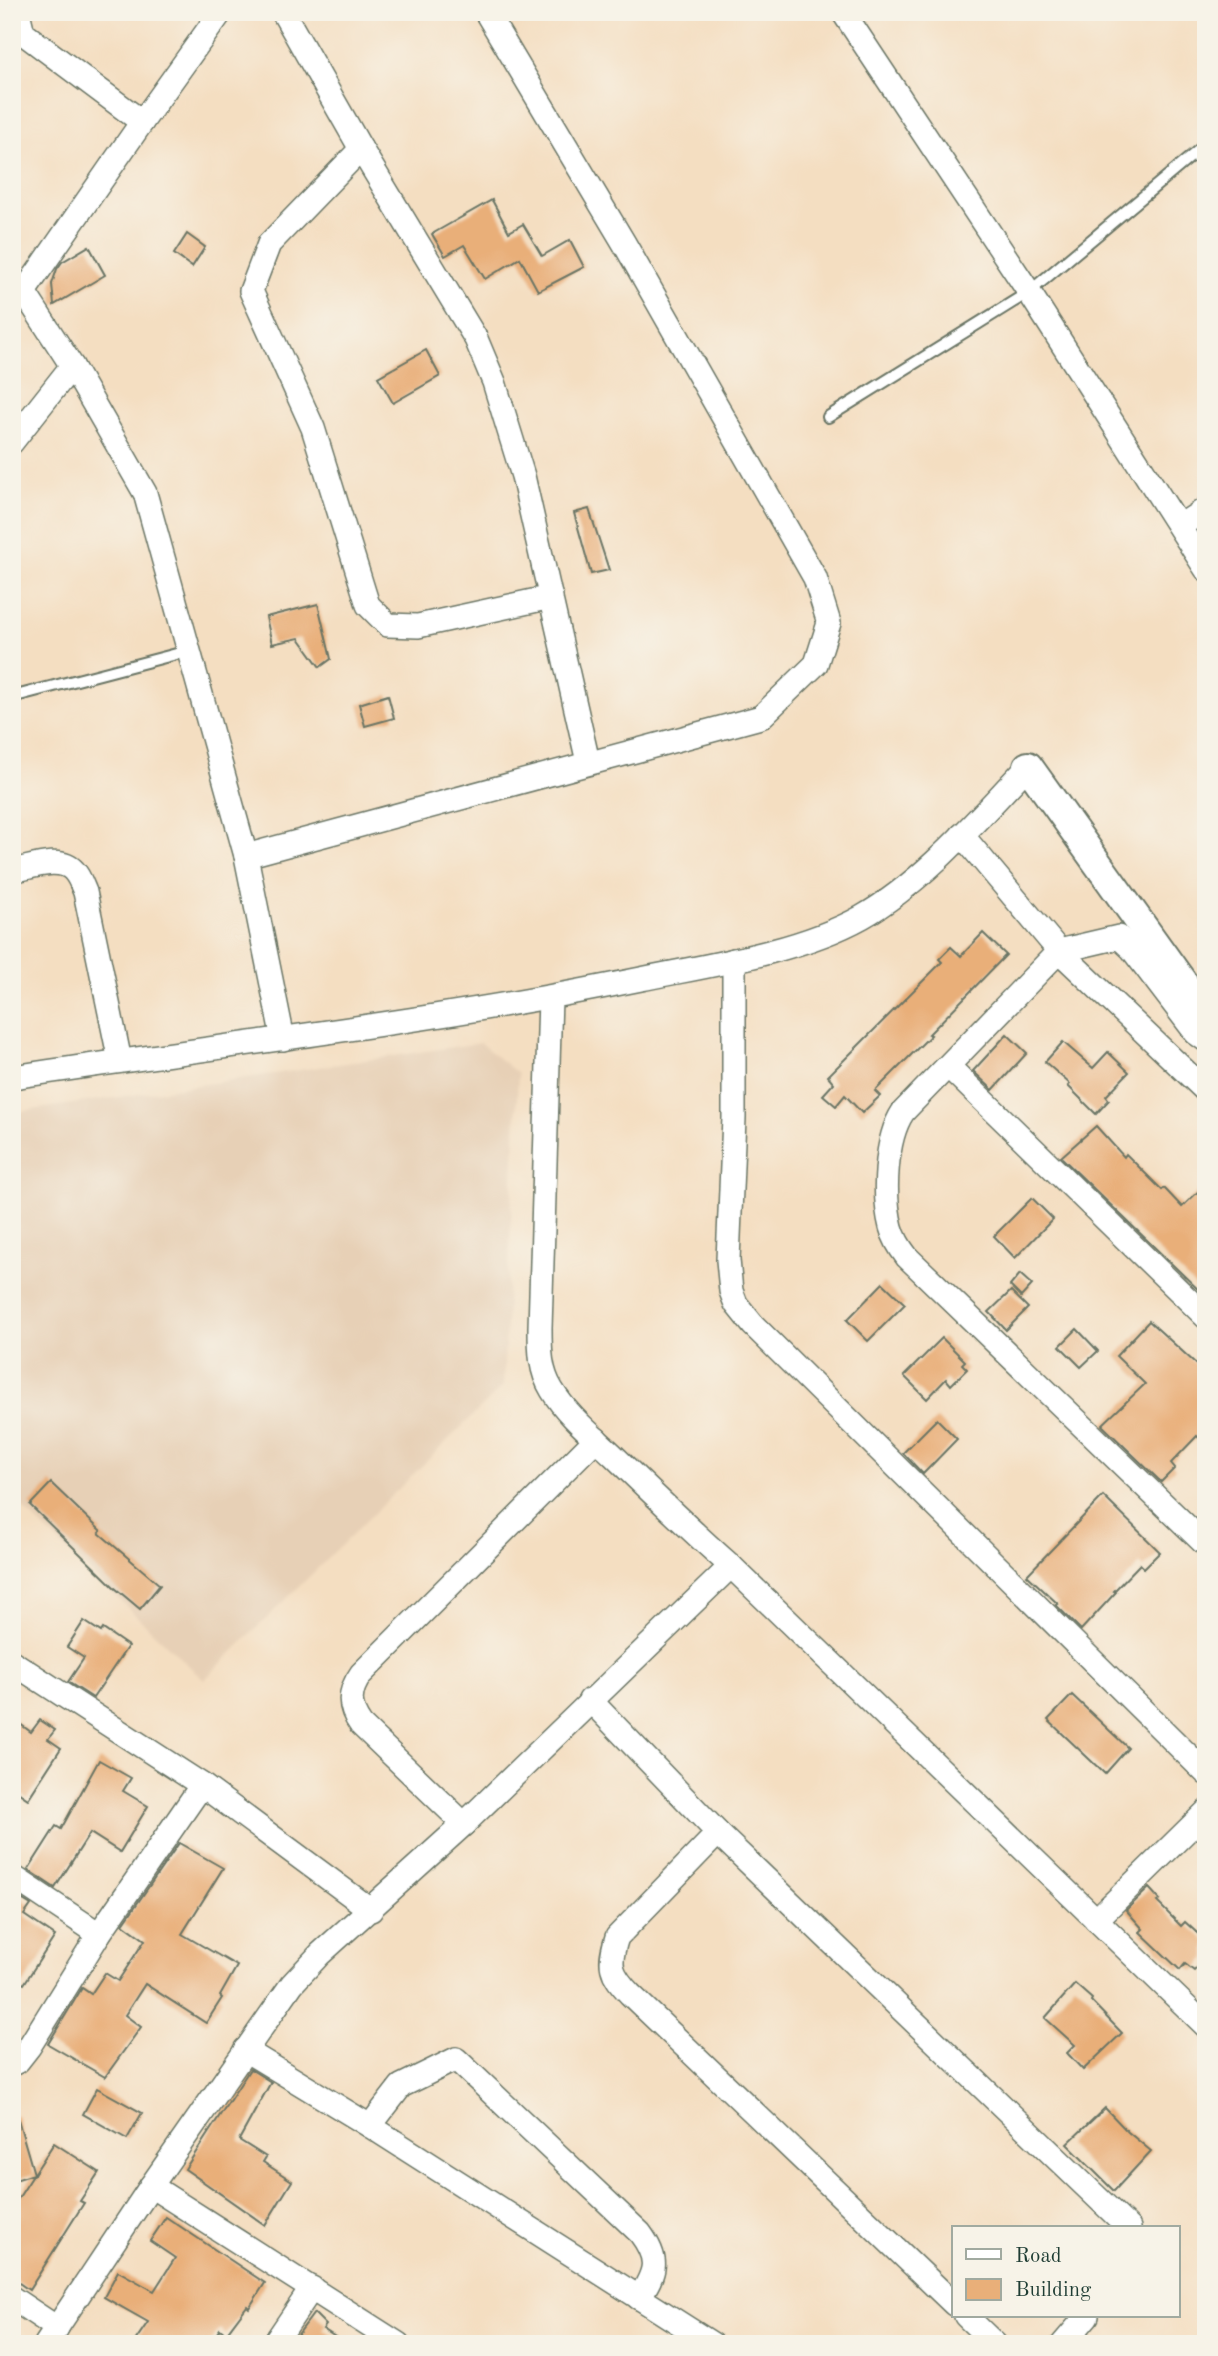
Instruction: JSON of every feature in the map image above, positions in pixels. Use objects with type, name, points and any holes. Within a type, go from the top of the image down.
[{"type":"street","points":[[18,12],[23,33],[142,122]]},
{"type":"street","points":[[221,12],[18,286],[72,366],[145,493],[246,856],[283,1039]]},
{"type":"street","points":[[283,12],[487,362],[523,476],[587,762]]},
{"type":"street","points":[[246,856],[761,717],[816,664],[829,623],[815,578],[624,243],[486,12]]},
{"type":"street","points":[[843,12],[1029,292],[1206,569]]},
{"type":"street","points":[[361,149],[269,244],[251,291],[313,428],[368,606],[388,625],[418,626],[551,597]]},
{"type":"street","points":[[12,442],[72,366]]},
{"type":"street","points":[[1180,526],[1206,509]]},
{"type":"street","points":[[12,1077],[550,998],[734,960],[812,937],[861,917],[901,891],[962,835],[1028,766],[1206,1015]]},
{"type":"street","points":[[962,835],[1059,951],[1206,1091]]},
{"type":"street","points":[[12,872],[52,864],[68,864],[76,873],[85,892],[120,1061]]},
{"type":"street","points":[[1206,1040],[1196,1033],[1132,949],[1119,937],[1059,951],[903,1112],[894,1130],[887,1192],[888,1212],[896,1240],[907,1257],[1006,1349],[1206,1545]]},
{"type":"street","points":[[734,960],[734,1118],[728,1260],[736,1304],[753,1325],[1206,1773]]},
{"type":"street","points":[[550,998],[540,1353],[542,1370],[551,1389],[563,1406],[596,1439],[1206,2025]]},
{"type":"street","points":[[948,1066],[1206,1317]]},
{"type":"street","points":[[464,1824],[360,1725],[352,1713],[352,1686],[596,1439]]},
{"type":"street","points":[[12,2298],[52,2336],[245,2050],[303,1971],[464,1824],[731,1566]]},
{"type":"street","points":[[12,1662],[202,1785],[371,1910]]},
{"type":"street","points":[[590,1700],[718,1833],[1127,2226]]},
{"type":"street","points":[[12,2064],[18,2061],[29,2047],[99,1934],[202,1785]]},
{"type":"street","points":[[1096,1920],[1206,1812]]},
{"type":"street","points":[[718,1833],[617,1937],[611,1968],[631,1994],[952,2302]]},
{"type":"street","points":[[12,1876],[99,1934]]},
{"type":"street","points":[[245,2050],[370,2126],[712,2344]]},
{"type":"street","points":[[370,2126],[401,2086],[456,2059],[640,2233],[650,2247],[654,2262],[653,2276],[639,2298]]},
{"type":"street","points":[[152,2186],[398,2344]]},
{"type":"street","points":[[274,2344],[312,2288]]},
{"type":"street","points":[[968,2318],[995,2344]]},
{"type":"street","points":[[1063,2344],[1085,2318]]},
{"type":"lane","points":[[828,417],[1029,292],[1206,145]]},
{"type":"lane","points":[[12,697],[188,651]]},
{"type":"shaded area","points":[[480,1043],[518,1074],[503,1386],[204,1680],[12,1498],[12,1113]]},
{"type":"building","points":[[492,200],[509,232],[523,224],[542,256],[570,240],[584,267],[538,291],[520,258],[485,279],[464,245],[445,256],[432,234]]},
{"type":"building","points":[[187,234],[205,247],[192,267],[174,254]]},
{"type":"building","points":[[89,246],[105,275],[54,305],[52,284],[57,269],[62,262]]},
{"type":"building","points":[[426,350],[440,376],[393,403],[378,377]]},
{"type":"building","points":[[589,509],[609,570],[591,574],[574,513]]},
{"type":"building","points":[[318,604],[331,659],[320,667],[299,638],[272,644],[266,617]]},
{"type":"building","points":[[388,695],[394,718],[365,726],[359,704]]},
{"type":"building","points":[[983,933],[1006,955],[875,1091],[880,1096],[862,1113],[845,1095],[836,1106],[823,1095],[834,1083],[828,1076],[942,962],[939,959],[951,947],[961,956]]},
{"type":"building","points":[[1007,1034],[1027,1053],[993,1090],[973,1071]]},
{"type":"building","points":[[1063,1042],[1093,1068],[1108,1052],[1129,1072],[1106,1096],[1109,1100],[1096,1114],[1068,1086],[1070,1084],[1045,1062]]},
{"type":"building","points":[[1096,1126],[1124,1157],[1126,1154],[1182,1207],[1206,1184],[1206,1297],[1061,1157]]},
{"type":"building","points":[[1032,1198],[1053,1219],[1015,1258],[994,1236]]},
{"type":"building","points":[[1020,1274],[1032,1285],[1021,1297],[1010,1286]]},
{"type":"building","points":[[883,1283],[905,1304],[868,1341],[847,1320]]},
{"type":"building","points":[[1011,1291],[1028,1308],[1006,1330],[989,1312]]},
{"type":"building","points":[[1149,1321],[1206,1373],[1206,1444],[1197,1436],[1171,1463],[1175,1468],[1161,1482],[1102,1425],[1145,1384],[1116,1356]]},
{"type":"building","points":[[1077,1329],[1098,1351],[1081,1367],[1060,1346]]},
{"type":"building","points":[[942,1338],[965,1361],[962,1364],[967,1369],[951,1385],[946,1379],[927,1399],[904,1376]]},
{"type":"building","points":[[937,1419],[957,1439],[923,1474],[903,1453]]},
{"type":"building","points":[[51,1483],[101,1531],[99,1533],[160,1585],[140,1609],[30,1505]]},
{"type":"building","points":[[1103,1496],[1160,1552],[1144,1568],[1140,1564],[1081,1630],[1027,1575]]},
{"type":"building","points":[[84,1621],[101,1632],[103,1629],[128,1646],[93,1698],[68,1682],[84,1658],[67,1647]]},
{"type":"building","points":[[1072,1695],[1128,1748],[1105,1774],[1048,1720]]},
{"type":"building","points":[[12,1718],[31,1732],[40,1720],[55,1730],[48,1739],[61,1748],[28,1799],[12,1788]]},
{"type":"building","points":[[99,1760],[131,1778],[123,1791],[148,1806],[120,1852],[90,1833],[55,1888],[28,1870],[56,1826],[61,1829]]},
{"type":"building","points":[[179,1843],[223,1868],[182,1934],[237,1966],[220,1996],[222,1998],[206,2023],[145,1984],[125,2015],[141,2027],[105,2077],[48,2044],[82,1988],[91,1994],[105,1973],[118,1981],[145,1940],[123,1924]]},
{"type":"building","points":[[1149,1888],[1160,1900],[1157,1902],[1181,1926],[1185,1922],[1206,1941],[1206,1958],[1194,1971],[1185,1964],[1180,1970],[1140,1932],[1143,1929],[1126,1910]]},
{"type":"building","points":[[13,1894],[31,1905],[24,1915],[55,1936],[24,1984],[12,1977]]},
{"type":"building","points":[[1075,1984],[1122,2033],[1083,2070],[1067,2053],[1075,2045],[1045,2018]]},
{"type":"building","points":[[250,2069],[271,2082],[239,2140],[266,2157],[263,2162],[292,2181],[265,2225],[185,2169]]},
{"type":"building","points":[[97,2088],[142,2113],[127,2139],[83,2114]]},
{"type":"building","points":[[1105,2108],[1151,2151],[1114,2191],[1067,2144]]},
{"type":"building","points":[[12,2116],[17,2116],[34,2174],[12,2181]]},
{"type":"building","points":[[54,2143],[99,2172],[80,2201],[84,2203],[29,2290],[12,2278],[12,2208]]},
{"type":"building","points":[[166,2217],[265,2283],[249,2308],[247,2306],[226,2334],[220,2329],[209,2344],[133,2344],[148,2322],[104,2297],[118,2271],[154,2291],[175,2258],[150,2241]]},
{"type":"building","points":[[314,2313],[326,2325],[323,2329],[346,2344],[291,2344]]}]
